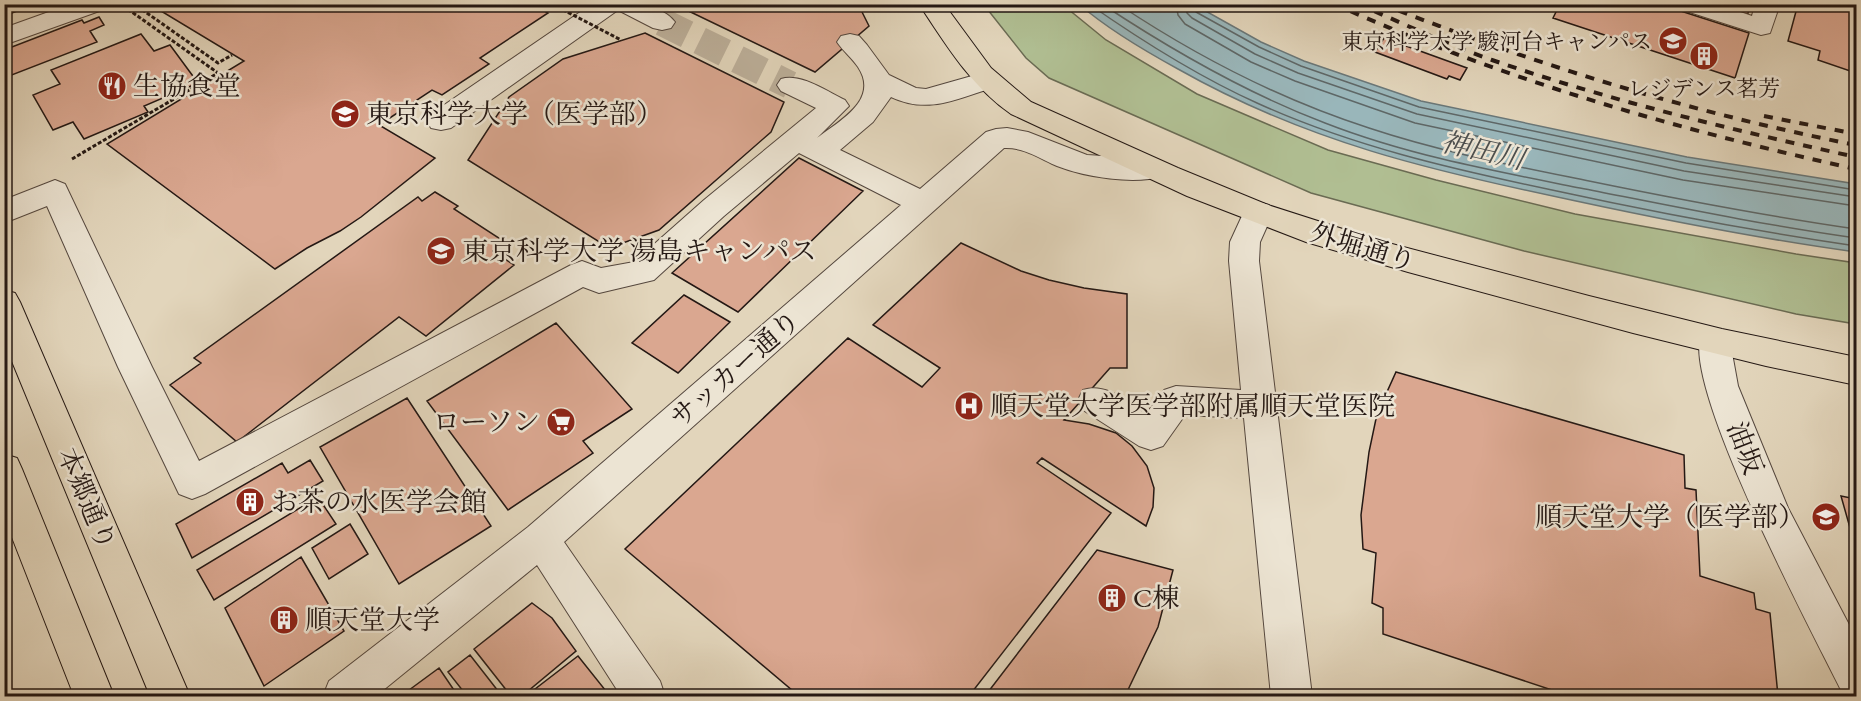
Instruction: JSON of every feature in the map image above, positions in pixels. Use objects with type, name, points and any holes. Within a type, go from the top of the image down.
[{"type":"main road","name":"外堀通り","points":[[931,4],[986,81],[1021,108],[1153,169],[1258,213],[1356,247],[1714,342],[1857,371]]},
{"type":"main road","name":"本郷通り","points":[[4,302],[170,696]]},
{"type":"main road","points":[[6,478],[94,696]]},
{"type":"street","points":[[4,37],[96,4]]},
{"type":"street","points":[[441,121],[609,4]]},
{"type":"street","points":[[626,4],[662,22]]},
{"type":"street","points":[[1689,4],[1761,27],[1768,4]]},
{"type":"street","points":[[4,212],[55,191],[135,367],[192,483],[582,273],[599,281],[643,272],[714,208],[875,102],[879,93],[878,81],[864,58],[850,42]]},
{"type":"street","points":[[878,81],[910,96],[926,98],[986,81]]},
{"type":"street","points":[[790,85],[835,106],[807,146]]},
{"type":"street","name":"サッカー通り","points":[[344,696],[542,539],[996,139],[1019,138],[1081,164],[1153,169]]},
{"type":"street","points":[[807,146],[923,203]]},
{"type":"street","points":[[1258,213],[1245,242],[1244,261],[1292,696]]},
{"type":"street","name":"油坂","points":[[1714,342],[1721,386],[1772,515],[1857,678]]},
{"type":"street","points":[[1095,400],[1150,435],[1176,400],[1260,405]]},
{"type":"street","points":[[542,539],[645,696]]},
{"type":"path","points":[[72,159],[218,74],[129,10],[125,4]]},
{"type":"path","points":[[552,4],[621,40]]},
{"type":"path","points":[[129,10],[139,5],[218,63]]},
{"type":"path","points":[[209,68],[232,55]]},
{"type":"green space","points":[[984,5],[1063,5],[1106,40],[1197,94],[1328,150],[1436,180],[1575,214],[1856,263],[1856,324],[1796,314],[1524,251],[1311,193],[1049,78],[1026,58]]},
{"type":"water","name":"神田川","points":[[1080,5],[1195,5],[1261,42],[1304,61],[1421,101],[1687,157],[1856,184],[1856,252],[1681,222],[1523,190],[1371,151],[1274,116],[1226,94],[1140,47]]},
{"type":"building","points":[[4,4],[36,4],[4,16]]},
{"type":"building","points":[[163,4],[532,4],[548,13],[480,58],[489,64],[442,95],[432,90],[379,125],[435,158],[361,217],[275,269],[107,144],[244,61],[156,8]]},
{"type":"building","points":[[674,4],[858,4],[869,26],[815,72]]},
{"type":"building","name":"レジデンス茗芳","points":[[1560,4],[1659,4],[1749,33],[1735,78],[1553,18]]},
{"type":"building","points":[[1711,4],[1751,4],[1747,16]]},
{"type":"building","points":[[1798,4],[1856,4],[1856,73],[1818,60],[1820,51],[1788,41]]},
{"type":"building","points":[[99,17],[104,25],[90,31],[97,42],[4,78],[4,50],[82,20],[84,23]]},
{"type":"building","points":[[645,33],[784,102],[771,132],[659,230],[609,248],[468,160],[509,97],[563,59]]},
{"type":"building","points":[[141,34],[154,51],[170,45],[198,83],[144,106],[148,112],[84,139],[73,122],[53,130],[33,95],[60,84],[51,70]]},
{"type":"building","points":[[1384,38],[1467,68],[1460,80],[1449,76],[1447,79],[1375,52]]},
{"type":"building","points":[[799,158],[863,191],[738,312],[672,273]]},
{"type":"building","points":[[435,192],[458,206],[454,209],[505,242],[493,251],[514,265],[426,336],[399,317],[237,442],[170,385],[201,363],[194,358],[418,197],[422,201]]},
{"type":"building","name":"順天堂大学医学部附属順天堂医院","points":[[961,243],[1021,271],[1049,280],[1127,294],[1127,368],[1110,368],[1064,420],[1089,424],[1116,433],[1132,446],[1147,466],[1154,488],[1153,507],[1146,526],[1042,458],[1037,463],[1111,513],[969,696],[799,696],[625,549],[848,338],[922,387],[940,368],[873,325]]},
{"type":"building","points":[[684,295],[730,322],[678,373],[632,343]]},
{"type":"building","points":[[556,323],[632,409],[583,441],[593,453],[508,510],[427,401]]},
{"type":"building","name":"順天堂大学医学部附属順天堂医院","points":[[1396,372],[1684,455],[1685,488],[1696,490],[1700,576],[1754,593],[1756,609],[1770,613],[1778,696],[1570,696],[1383,634],[1383,608],[1372,603],[1376,553],[1363,549],[1361,515],[1369,452],[1377,414]]},
{"type":"building","points":[[407,398],[491,526],[399,584],[320,447]]},
{"type":"building","name":"お茶の水医学会館","points":[[310,460],[323,481],[192,558],[176,524],[282,463],[288,473]]},
{"type":"building","points":[[1841,496],[1856,499],[1856,542],[1854,542]]},
{"type":"building","points":[[318,497],[336,524],[214,600],[197,570]]},
{"type":"building","points":[[350,524],[368,554],[329,579],[312,548]]},
{"type":"building","name":"C棟","points":[[1097,550],[1173,570],[1158,627],[1125,696],[985,696]]},
{"type":"building","name":"順天堂大学","points":[[301,557],[344,631],[264,686],[225,608]]},
{"type":"building","points":[[532,603],[552,618],[576,651],[522,696],[511,696],[474,649]]},
{"type":"building","points":[[470,655],[502,696],[467,696],[448,672]]},
{"type":"building","points":[[578,656],[606,691],[599,696],[526,696]]},
{"type":"building","points":[[439,668],[458,696],[408,696],[405,693]]},
{"type":"tunnel","points":[[662,22],[790,85]]},
{"type":"railway","points":[[1334,4],[1462,56],[1591,100],[1722,137],[1856,169]]},
{"type":"railway","points":[[1358,4],[1492,60],[1582,89],[1672,114],[1856,157]]},
{"type":"railway","points":[[1382,4],[1498,47],[1616,85],[1735,118],[1856,145]]},
{"type":"railway","points":[[1764,116],[1856,134]]},
{"type":"place","name":"東京科学大学 駿河台キャンパス","points":[[1673,41]]},
{"type":"place","name":"レジデンス茗芳","points":[[1704,56]]},
{"type":"place","name":"生協食堂","points":[[112,86]]},
{"type":"place","name":"東京科学大学（医学部）","points":[[345,114]]},
{"type":"place","name":"東京科学大学 湯島キャンパス","points":[[441,251]]},
{"type":"place","name":"順天堂大学医学部附属順天堂医院","points":[[969,406]]},
{"type":"place","name":"ローソン","points":[[561,422]]},
{"type":"place","name":"お茶の水医学会館","points":[[250,502]]},
{"type":"place","name":"順天堂大学（医学部）","points":[[1826,517]]},
{"type":"place","name":"C棟","points":[[1112,598]]},
{"type":"place","name":"順天堂大学","points":[[284,620]]}]
